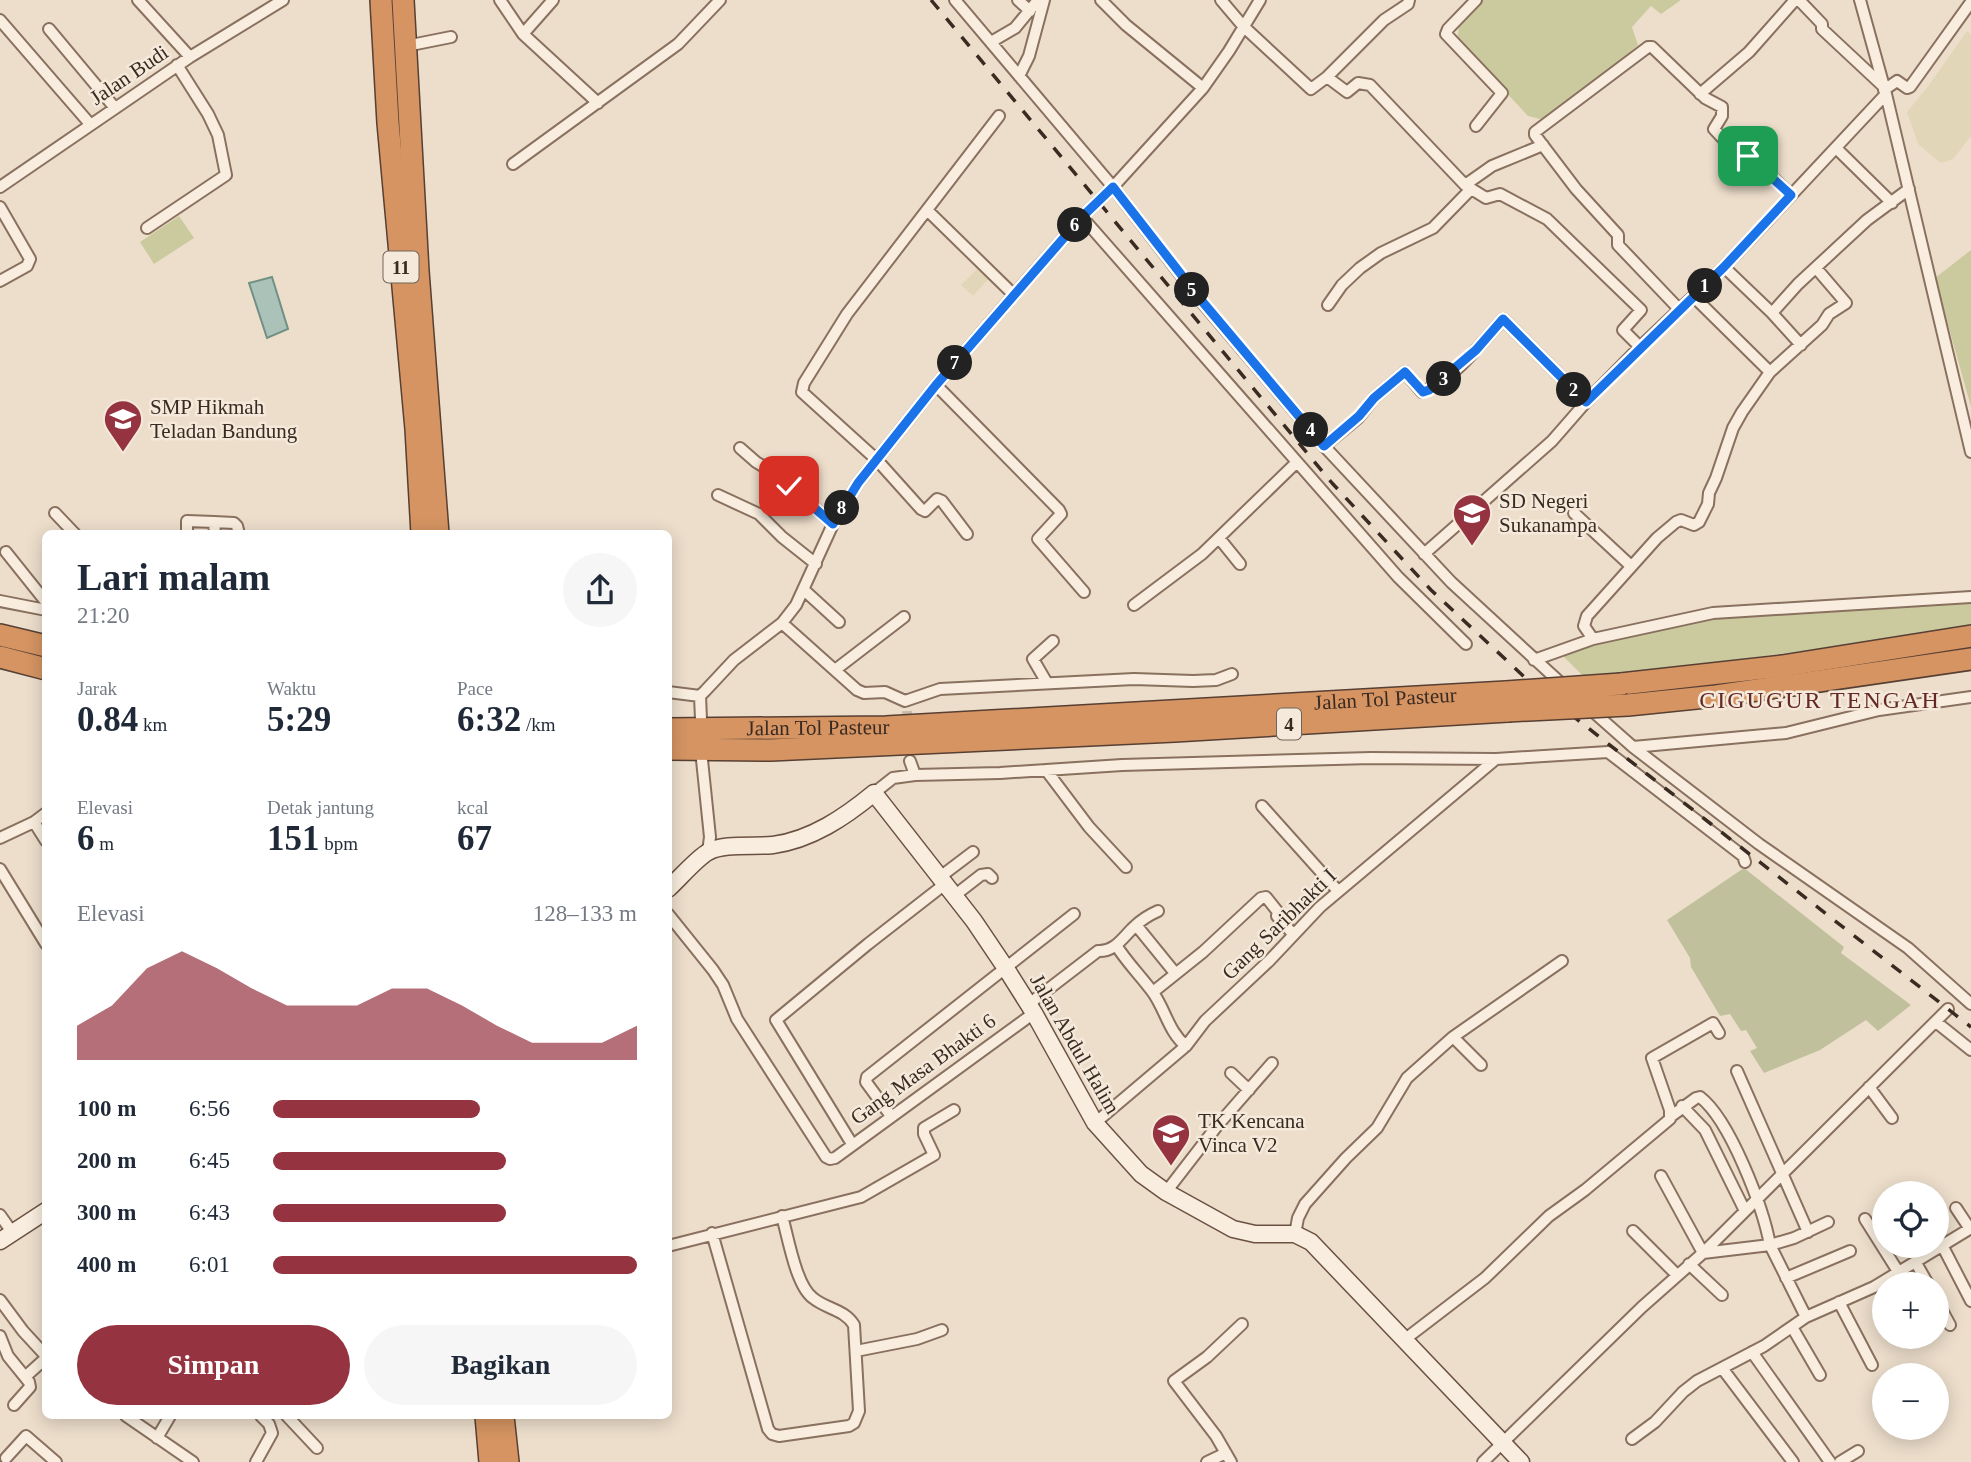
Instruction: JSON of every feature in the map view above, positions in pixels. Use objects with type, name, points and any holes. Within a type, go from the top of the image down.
[{"type":"highway","name":"11","points":[[381,0],[418,271],[438,530]]},
{"type":"highway","name":"11","points":[[404,0],[405,46],[399,122],[422,530]]},
{"type":"highway","points":[[0,635],[42,645]]},
{"type":"highway","name":"Jalan Tol Pasteur","points":[[1507,701],[1620,684],[1782,666],[1971,636]]},
{"type":"highway","points":[[0,657],[42,668]]},
{"type":"highway","name":"Jalan Tol Pasteur","points":[[672,749],[771,750],[1069,726],[1507,701],[1628,705],[1716,696],[1971,659]]},
{"type":"highway","name":"Jalan Tol Pasteur","points":[[672,729],[1069,726]]},
{"type":"highway","points":[[486,1419],[491,1462]]},
{"type":"highway","points":[[503,1419],[508,1462]]},
{"type":"street","points":[[138,0],[190,57]]},
{"type":"street","name":"Jalan Budi","points":[[0,187],[177,65],[284,0]]},
{"type":"street","points":[[500,0],[523,33],[598,103]]},
{"type":"street","points":[[523,33],[553,0]]},
{"type":"street","points":[[513,164],[678,44],[720,0]]},
{"type":"street","points":[[955,0],[1113,187],[1201,300],[1324,446],[1424,554],[1534,660],[1633,747],[1759,844],[1908,948],[1971,1004]]},
{"type":"street","points":[[1017,0],[1030,10]]},
{"type":"street","points":[[991,42],[1016,28],[1038,0]]},
{"type":"street","points":[[1019,76],[1029,56],[1044,0]]},
{"type":"street","points":[[1101,0],[1126,25],[1203,88]]},
{"type":"street","points":[[1221,0],[1243,26],[1310,89],[1327,77],[1384,20],[1408,4],[1409,0]]},
{"type":"street","points":[[701,719],[700,696],[734,660],[782,623],[804,590],[833,524],[858,483],[936,385],[1082,217],[1203,88],[1260,0]]},
{"type":"street","points":[[1476,0],[1446,34],[1502,93],[1476,125]]},
{"type":"street","points":[[1700,93],[1749,52],[1797,0],[1822,24],[1822,29],[1884,90]]},
{"type":"street","points":[[1860,0],[1968,422],[1971,452]]},
{"type":"street","points":[[1424,554],[1552,441],[1586,402],[1724,267],[1837,149],[1884,90],[1897,81],[1907,88],[1910,87],[1971,2]]},
{"type":"street","points":[[0,20],[90,124]]},
{"type":"street","points":[[49,29],[115,108]]},
{"type":"street","points":[[405,46],[451,37]]},
{"type":"street","points":[[1679,309],[1618,245],[1618,235],[1576,189],[1543,145],[1535,134],[1542,126],[1648,47],[1656,49],[1700,93],[1723,109],[1714,129],[1721,138],[1741,158],[1748,156],[1755,161],[1791,195]]},
{"type":"street","points":[[147,228],[226,175],[218,135],[177,65]]},
{"type":"street","points":[[1327,77],[1348,92],[1358,83],[1370,85],[1468,187],[1486,198],[1500,194],[1547,219],[1641,310],[1623,330],[1640,347]]},
{"type":"street","points":[[967,534],[940,500],[937,499],[923,510],[877,460],[802,392],[804,383],[848,314],[999,116]]},
{"type":"street","points":[[1328,305],[1342,285],[1360,268],[1381,253],[1433,228],[1468,187],[1492,166],[1543,145]]},
{"type":"street","points":[[1837,149],[1892,203]]},
{"type":"street","points":[[1772,313],[1798,284],[1867,220],[1909,189]]},
{"type":"street","points":[[0,206],[30,259],[27,266],[0,281]]},
{"type":"street","points":[[927,210],[1014,295]]},
{"type":"street","points":[[1082,217],[1398,577],[1465,644]]},
{"type":"street","points":[[1724,267],[1801,345]]},
{"type":"street","points":[[1593,639],[1584,625],[1587,616],[1631,566],[1676,522],[1681,520],[1694,525],[1699,522],[1733,428],[1770,372],[1801,345],[1829,314],[1846,303],[1816,268]]},
{"type":"street","points":[[1694,297],[1770,372]]},
{"type":"street","points":[[1324,446],[1405,372],[1423,392],[1436,385],[1476,350],[1503,319],[1586,402]]},
{"type":"street","points":[[936,385],[1059,510],[1061,514],[1058,519],[1038,538],[1084,592]]},
{"type":"street","points":[[740,447],[756,463],[776,474],[833,524]]},
{"type":"street","points":[[1134,605],[1219,538],[1297,462]]},
{"type":"street","points":[[718,495],[759,514],[782,537],[816,564]]},
{"type":"street","points":[[55,513],[71,530]]},
{"type":"street","points":[[1574,513],[1631,566]]},
{"type":"street","points":[[187,530],[187,521],[214,528],[233,523],[238,530]]},
{"type":"street","points":[[1219,538],[1240,564]]},
{"type":"street","points":[[6,552],[42,597]]},
{"type":"street","points":[[804,590],[839,622]]},
{"type":"street","points":[[1534,660],[1593,639],[1713,613],[1971,597]]},
{"type":"street","points":[[0,601],[42,609]]},
{"type":"street","points":[[835,670],[904,617]]},
{"type":"street","points":[[782,623],[857,691],[885,692],[906,706],[940,689],[1134,679],[1216,680],[1231,674]]},
{"type":"street","points":[[1047,683],[1033,659],[1053,641]]},
{"type":"street","points":[[672,692],[700,696]]},
{"type":"street","points":[[1633,747],[1786,733],[1879,710],[1971,697]]},
{"type":"street","points":[[672,885],[708,852],[720,848],[775,845],[818,831],[841,818],[893,778],[1122,765],[1371,758],[1496,758],[1608,752],[1743,856],[1745,862]]},
{"type":"street","name":"Gang Saribhakti I","points":[[1095,1124],[1186,1046],[1205,1021],[1338,891],[1496,758]]},
{"type":"street","points":[[702,760],[710,837],[708,852]]},
{"type":"street","points":[[910,761],[915,775]]},
{"type":"street","points":[[1046,770],[1089,828],[1126,867]]},
{"type":"street","name":"Jalan Abdul Halim","points":[[874,793],[1005,967],[1032,1009],[1095,1124],[1141,1174],[1167,1192],[1244,1233],[1295,1234]]},
{"type":"street","points":[[1262,806],[1338,891]]},
{"type":"street","points":[[0,838],[42,816]]},
{"type":"street","points":[[34,822],[42,835]]},
{"type":"street","points":[[852,1144],[776,1020],[868,944],[946,886],[973,852]]},
{"type":"street","points":[[0,869],[42,937]]},
{"type":"street","points":[[946,886],[981,874],[988,874],[992,878]]},
{"type":"street","points":[[1153,992],[1203,952],[1261,898],[1266,897],[1278,912],[1277,916],[1293,934]]},
{"type":"street","name":"Gang Masa Bhakti 6","points":[[672,919],[723,985],[737,1019],[826,1157],[835,1158],[1032,1009],[1098,951],[1105,951],[1116,945],[1136,925],[1158,911]]},
{"type":"street","points":[[891,1116],[866,1082],[867,1077],[1074,914]]},
{"type":"street","points":[[1136,925],[1175,973]]},
{"type":"street","points":[[1116,945],[1127,963],[1153,992],[1167,1015],[1171,1030],[1186,1046]]},
{"type":"street","points":[[1521,1462],[1323,1254],[1311,1242],[1295,1234],[1298,1218],[1305,1205],[1346,1158],[1377,1128],[1407,1078],[1453,1037],[1562,961]]},
{"type":"street","points":[[1961,996],[1971,988]]},
{"type":"street","points":[[1483,1462],[1703,1253],[1948,1009]]},
{"type":"street","points":[[1936,1022],[1971,1050]]},
{"type":"street","points":[[1670,1117],[1652,1058],[1713,1023],[1719,1033]]},
{"type":"street","points":[[1453,1037],[1481,1065]]},
{"type":"street","points":[[1167,1192],[1217,1126],[1272,1063]]},
{"type":"street","points":[[1737,1071],[1808,1232]]},
{"type":"street","points":[[1231,1073],[1249,1090]]},
{"type":"street","points":[[1869,1087],[1892,1118]]},
{"type":"street","points":[[1404,1340],[1485,1278],[1549,1216],[1585,1190],[1682,1107],[1700,1097],[1723,1124],[1758,1198],[1770,1245],[1806,1317]]},
{"type":"street","points":[[1682,1107],[1704,1130],[1745,1211]]},
{"type":"street","points":[[672,1245],[860,1196],[934,1155],[924,1134],[925,1128],[954,1110]]},
{"type":"street","points":[[1661,1176],[1703,1253]]},
{"type":"street","points":[[1956,1208],[1969,1230],[1971,1242]]},
{"type":"street","points":[[0,1215],[6,1236],[42,1214]]},
{"type":"street","points":[[712,1233],[768,1429],[779,1436],[839,1428],[854,1423],[859,1411],[854,1325],[849,1317],[817,1301],[803,1287],[782,1216]]},
{"type":"street","points":[[1865,1219],[1894,1272]]},
{"type":"street","points":[[1703,1253],[1770,1245],[1828,1222]]},
{"type":"street","points":[[1949,1241],[1969,1230]]},
{"type":"street","points":[[1633,1231],[1677,1275]]},
{"type":"street","points":[[1786,1278],[1850,1251]]},
{"type":"street","points":[[1905,1272],[1923,1258]]},
{"type":"street","points":[[1949,1258],[1971,1301]]},
{"type":"street","points":[[1916,1263],[1921,1272]]},
{"type":"street","points":[[1689,1264],[1722,1295]]},
{"type":"street","points":[[1632,1439],[1655,1422],[1697,1381],[1752,1352],[1806,1317],[1872,1288]]},
{"type":"street","points":[[0,1300],[42,1352]]},
{"type":"street","points":[[1839,1302],[1872,1365]]},
{"type":"street","points":[[1207,1462],[1228,1457],[1216,1436],[1174,1381],[1207,1357],[1242,1324]]},
{"type":"street","points":[[1791,1327],[1819,1375]]},
{"type":"street","points":[[856,1351],[917,1339],[942,1330]]},
{"type":"street","points":[[0,1336],[8,1356],[30,1387],[14,1405]]},
{"type":"street","points":[[1752,1352],[1830,1462]]},
{"type":"street","points":[[25,1377],[42,1361]]},
{"type":"street","points":[[1722,1368],[1793,1462]]},
{"type":"street","points":[[130,1419],[193,1462]]},
{"type":"street","points":[[157,1438],[168,1419]]},
{"type":"street","points":[[256,1462],[272,1433],[264,1419]]},
{"type":"street","points":[[290,1419],[317,1448]]},
{"type":"street","points":[[6,1458],[26,1436],[56,1462]]},
{"type":"street","points":[[1840,1462],[1858,1451]]},
{"type":"shaded area","points":[[1967,31],[1971,34],[1971,136],[1953,159],[1942,163],[1918,144],[1907,112]]},
{"type":"shaded area","points":[[982,264],[993,274],[973,296],[961,285]]},
{"type":"shaded area","points":[[272,277],[288,329],[267,338],[249,283]]},
{"type":"green space","points":[[1481,0],[1681,0],[1661,14],[1651,6],[1632,27],[1638,45],[1548,121],[1528,116],[1457,40],[1459,26]]},
{"type":"green space","points":[[179,216],[194,238],[154,264],[140,242]]},
{"type":"green space","points":[[1971,250],[1971,407],[1935,278]]},
{"type":"green space","points":[[1971,601],[1971,629],[1733,660],[1584,677],[1561,654],[1604,639],[1722,618]]},
{"type":"green space","points":[[1744,868],[1844,947],[1841,953],[1911,1005],[1878,1031],[1866,1020],[1820,1050],[1764,1073],[1750,1051],[1757,1048],[1746,1030],[1741,1031],[1730,1014],[1720,1016],[1667,920]]},
{"type":"tunnel","points":[[907,711],[910,761]]},
{"type":"railway","points":[[931,0],[1332,483],[1431,590],[1533,685],[1971,1027]]},
{"type":"place","name":"SMP Hikmah Teladan Bandung","points":[[123,453]]},
{"type":"place","name":"SD Negeri Sukanampa","points":[[1472,547]]},
{"type":"place","name":"TK Kencana Vinca V2","points":[[1171,1167]]},
{"type":"district","name":"CIGUGUR TENGAH","points":[[1820,700]]},
{"type":"route","points":[[789,486],[833,524],[858,483],[936,385],[1082,217],[1113,187],[1201,300],[1324,446],[1405,372],[1423,392],[1429,390],[1476,350],[1503,319],[1586,402],[1724,267],[1791,195],[1748,156]]}]
